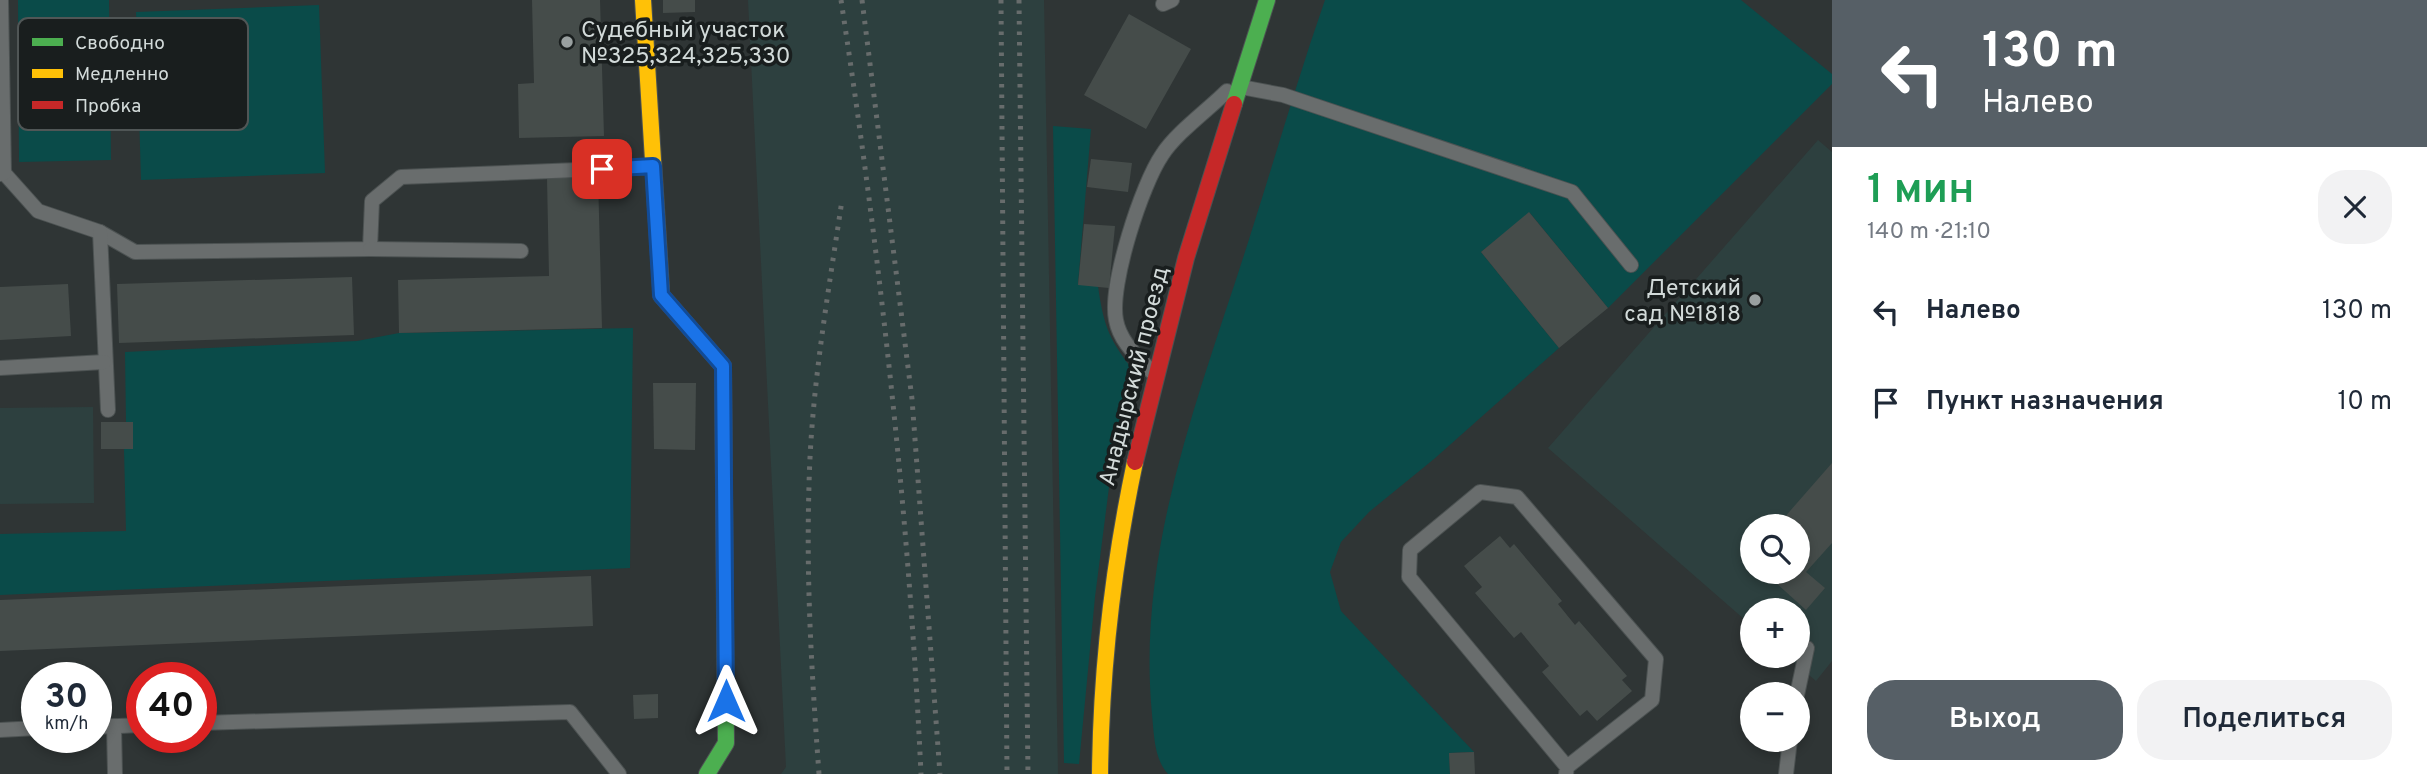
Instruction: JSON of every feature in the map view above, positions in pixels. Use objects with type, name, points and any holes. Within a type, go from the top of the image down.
[{"type":"street","points":[[643,0],[661,295],[723,366],[726,743],[707,774]]},
{"type":"street","name":"Анадырский проезд","points":[[1100,774],[1098,723],[1118,536],[1186,258],[1267,0]]},
{"type":"lane","points":[[1,0],[2,174],[38,211],[100,232],[135,252],[370,249],[521,251]]},
{"type":"lane","points":[[1157,378],[1124,341],[1115,318],[1118,280],[1134,218],[1162,154],[1242,81],[1572,192],[1631,265]]},
{"type":"lane","points":[[370,249],[372,201],[401,177],[653,166]]},
{"type":"lane","points":[[100,232],[108,410]]},
{"type":"lane","points":[[0,368],[104,362]]},
{"type":"lane","points":[[1480,492],[1517,497],[1656,659],[1651,700],[1566,771],[1409,577],[1410,550],[1480,492]]},
{"type":"lane","points":[[217,723],[570,712],[619,774]]},
{"type":"lane","points":[[115,774],[114,726],[126,726]]},
{"type":"lane","points":[[0,730],[21,729]]},
{"type":"lane","points":[[1786,774],[1789,752]]},
{"type":"shaded area","points":[[18,0],[109,0],[109,18],[18,18]]},
{"type":"shaded area","points":[[748,0],[1044,0],[1058,774],[781,774],[786,767]]},
{"type":"shaded area","points":[[1325,0],[1741,0],[1832,74],[1832,84],[1608,308],[1530,213],[1481,252],[1559,348],[1434,459],[1369,512],[1341,542],[1330,572],[1341,611],[1474,752],[1449,753],[1450,774],[1168,774],[1157,754],[1154,738],[1150,652],[1154,590],[1163,530],[1194,410]]},
{"type":"shaded area","points":[[319,5],[325,173],[141,180],[140,130],[248,130],[248,18],[136,18],[136,12]]},
{"type":"shaded area","points":[[1053,126],[1091,129],[1078,284],[1098,286],[1108,329],[1116,347],[1130,366],[1114,448],[1095,597],[1079,764],[1064,763]]},
{"type":"shaded area","points":[[19,130],[111,130],[111,160],[19,162]]},
{"type":"shaded area","name":"Детский сад №1818","points":[[1818,140],[1832,152],[1832,661],[1816,681],[1801,668],[1810,668],[1810,598],[1740,598],[1740,616],[1548,448]]},
{"type":"shaded area","points":[[633,328],[630,568],[0,595],[0,534],[126,531],[124,449],[133,449],[133,422],[126,422],[125,352],[357,341],[399,333]]},
{"type":"shaded area","points":[[93,407],[94,503],[0,504],[0,408]]},
{"type":"building","name":"Судебный участок №325,324,325,330","points":[[532,0],[600,0],[604,136],[519,138],[518,84],[534,83]]},
{"type":"building","points":[[663,0],[695,0],[695,12],[663,13]]},
{"type":"building","points":[[1129,14],[1191,49],[1146,129],[1084,95]]},
{"type":"building","points":[[1091,159],[1132,163],[1128,192],[1087,187]]},
{"type":"building","points":[[598,177],[602,328],[399,333],[398,280],[549,276],[547,178]]},
{"type":"building","points":[[1529,212],[1608,308],[1559,348],[1481,252]]},
{"type":"building","points":[[1084,224],[1115,226],[1109,288],[1078,285]]},
{"type":"building","points":[[352,277],[354,335],[119,343],[117,284]]},
{"type":"building","points":[[68,284],[71,336],[0,340],[0,287]]},
{"type":"building","points":[[653,383],[696,383],[695,450],[654,449]]},
{"type":"building","points":[[101,422],[133,422],[133,449],[101,449]]},
{"type":"building","points":[[1832,463],[1832,543],[1810,568],[1810,514],[1787,514]]},
{"type":"building","points":[[1500,536],[1510,548],[1514,544],[1562,601],[1558,604],[1575,625],[1579,621],[1627,676],[1622,680],[1632,691],[1597,721],[1587,710],[1580,716],[1542,672],[1549,666],[1521,632],[1514,638],[1475,593],[1482,587],[1464,566]]},
{"type":"building","points":[[1810,575],[1825,588],[1810,605],[1810,598],[1793,598],[1777,584],[1810,584]]},
{"type":"building","points":[[591,576],[593,626],[0,651],[0,600]]},
{"type":"building","points":[[658,694],[658,718],[634,719],[633,695]]},
{"type":"building","points":[[1474,752],[1475,774],[1450,774],[1449,753]]},
{"type":"railway","points":[[841,0],[891,386],[909,580],[921,774]]},
{"type":"railway","points":[[862,0],[912,399],[940,774]]},
{"type":"railway","points":[[1001,0],[1007,774]]},
{"type":"railway","points":[[1019,0],[1028,774]]},
{"type":"railway","points":[[819,774],[809,594],[810,450],[821,343],[842,200]]},
{"type":"traffic: fast","points":[[1234,104],[1267,0]]},
{"type":"traffic: fast","points":[[661,288],[661,295],[723,366],[726,743],[707,774]]},
{"type":"traffic: slow","points":[[643,0],[661,288]]},
{"type":"traffic: slow","points":[[1100,774],[1110,617],[1120,540],[1135,462]]},
{"type":"traffic: jam","points":[[1135,462],[1186,258],[1234,104]]},
{"type":"place","name":"Судебный участок №325,324,325,330","points":[[567,42]]},
{"type":"place","name":"Детский сад №1818","points":[[1755,300]]},
{"type":"route","points":[[602,169],[653,166],[661,295],[723,366],[726,701]]}]
